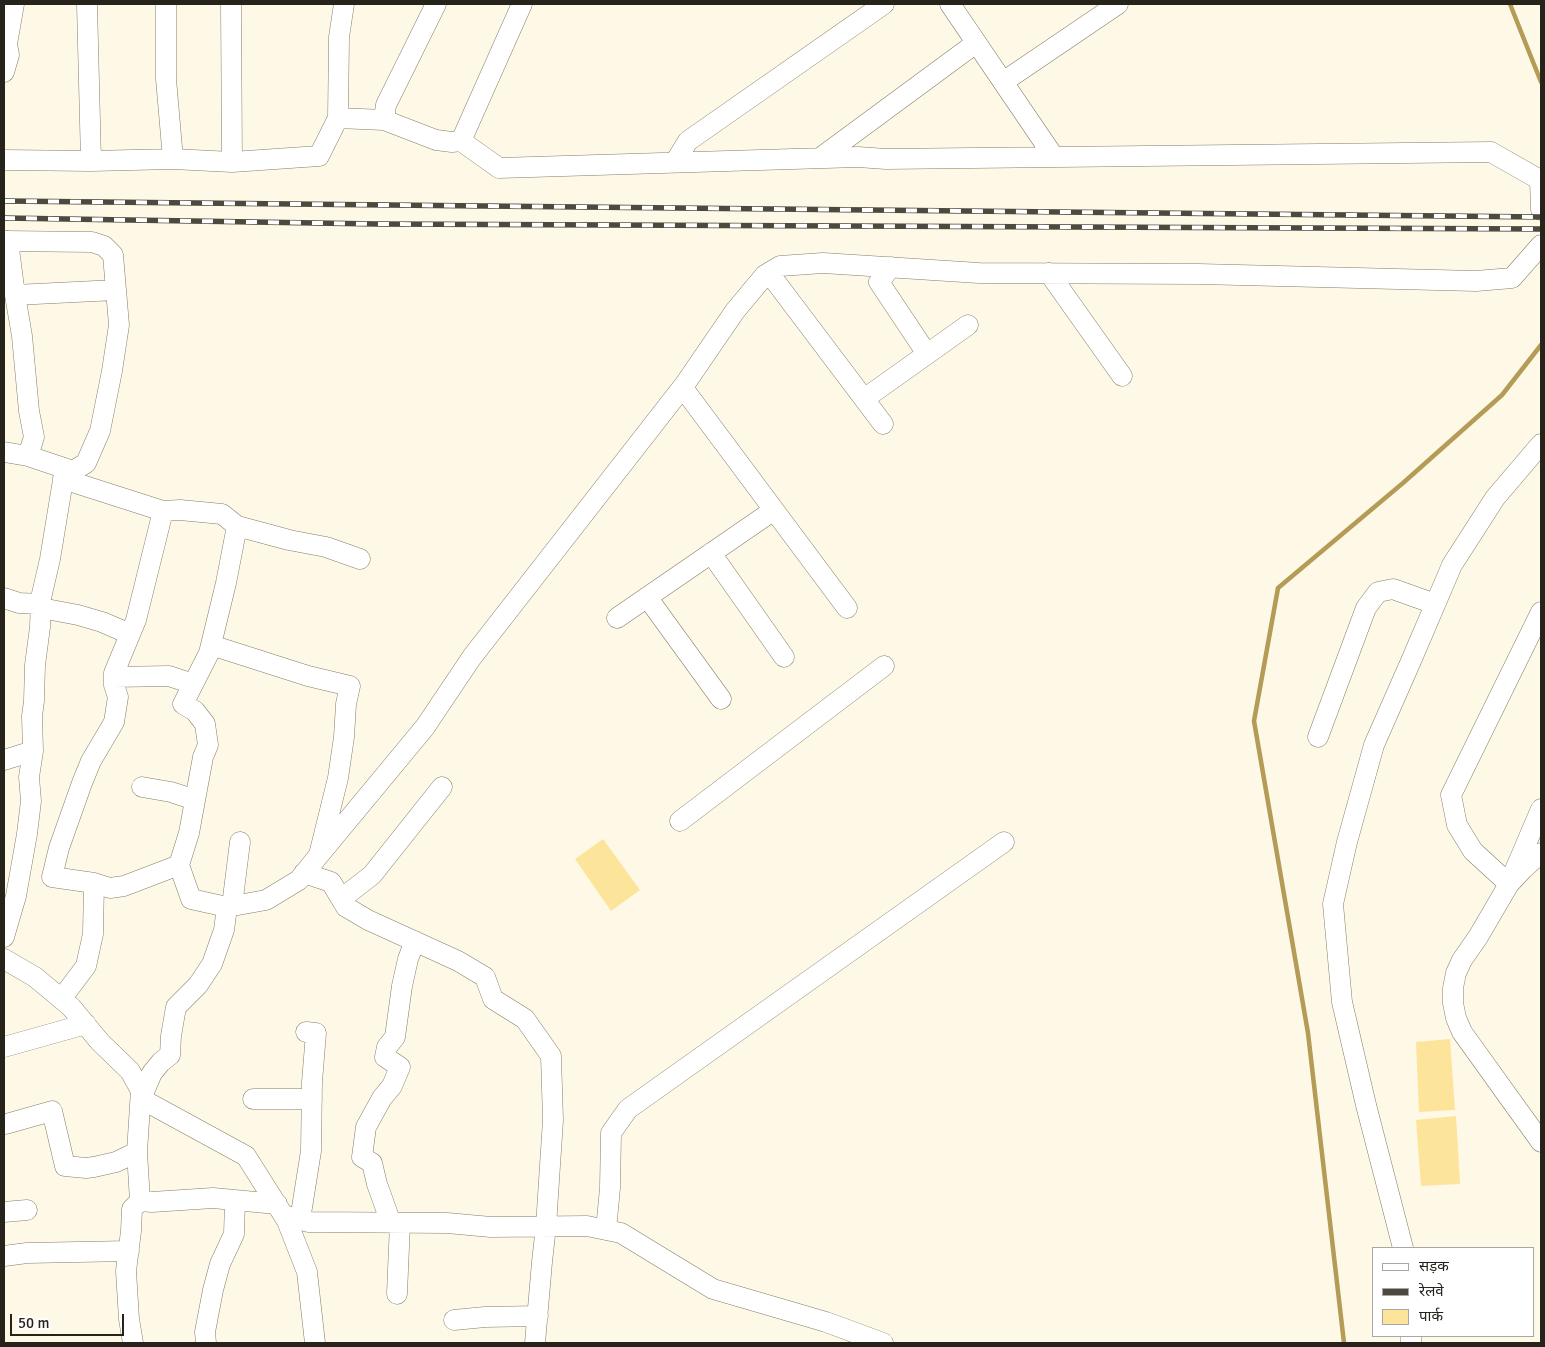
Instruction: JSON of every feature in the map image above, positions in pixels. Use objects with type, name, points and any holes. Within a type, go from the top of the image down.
[{"type":"street","points":[[4,72],[9,55],[7,44],[14,4]]},
{"type":"street","points":[[87,4],[91,160]]},
{"type":"street","points":[[166,4],[166,80],[173,159]]},
{"type":"street","points":[[231,4],[232,162]]},
{"type":"street","points":[[4,160],[173,159],[232,162],[319,156],[338,118],[339,37],[344,4]]},
{"type":"street","points":[[384,120],[386,105],[436,4]]},
{"type":"street","points":[[461,140],[522,4]]},
{"type":"street","points":[[675,162],[688,141],[884,4]]},
{"type":"street","points":[[950,4],[1054,157]]},
{"type":"street","points":[[1003,82],[1118,4]]},
{"type":"street","points":[[820,158],[976,43]]},
{"type":"street","points":[[338,118],[384,120],[436,140],[452,142],[461,140],[499,168],[858,156],[886,159],[1491,152],[1540,180],[1541,210]]},
{"type":"street","points":[[28,456],[34,437],[29,411],[22,336],[6,241],[92,242],[104,246],[113,255],[120,325],[100,431],[86,463],[64,474]]},
{"type":"street","points":[[237,526],[226,583],[209,653],[184,704],[195,712],[205,724],[208,745],[203,758],[189,833],[179,865],[192,899],[230,906],[266,900],[299,880],[424,727],[472,658],[683,388],[735,311],[764,275],[780,266],[823,263],[979,273],[1199,274],[1476,281],[1512,278],[1541,245]]},
{"type":"street","points":[[891,267],[879,282],[928,354]]},
{"type":"street","points":[[769,272],[883,424]]},
{"type":"street","points":[[1049,273],[1122,376]]},
{"type":"street","points":[[15,295],[116,290]]},
{"type":"street","points":[[864,399],[968,325]]},
{"type":"street","points":[[683,388],[847,608]]},
{"type":"street","points":[[1403,1247],[1342,1002],[1333,904],[1347,842],[1374,745],[1452,565],[1490,506],[1541,444]]},
{"type":"street","points":[[4,452],[28,456],[101,492],[163,512],[180,510],[222,514],[237,526],[289,540],[326,547],[360,559]]},
{"type":"street","points":[[4,937],[16,896],[25,849],[31,801],[29,777],[33,751],[32,716],[41,598],[50,560],[64,474]]},
{"type":"street","points":[[617,618],[774,510]]},
{"type":"street","points":[[163,512],[136,620],[114,673],[114,685],[118,697],[114,722],[82,783],[59,848],[52,877],[94,883],[110,888],[124,886],[179,865]]},
{"type":"street","points":[[711,553],[784,657]]},
{"type":"street","points":[[1318,737],[1366,608],[1378,592],[1393,589],[1435,604]]},
{"type":"street","points":[[647,597],[721,699]]},
{"type":"street","points":[[4,598],[19,603],[78,615],[102,622],[130,634]]},
{"type":"street","points":[[1509,884],[1473,850],[1457,826],[1451,795],[1541,612]]},
{"type":"street","points":[[211,645],[308,676],[350,686],[346,704],[344,738],[338,778],[319,855]]},
{"type":"street","points":[[680,820],[884,666]]},
{"type":"street","points":[[114,677],[169,676],[193,684]]},
{"type":"street","points":[[4,760],[33,751]]},
{"type":"street","points":[[142,787],[171,792],[195,800]]},
{"type":"street","points":[[341,899],[372,875],[442,787]]},
{"type":"street","points":[[1541,809],[1509,884],[1456,973],[1453,988],[1456,1018],[1462,1032],[1541,1142]]},
{"type":"street","points":[[133,1343],[128,1319],[126,1271],[132,1209],[140,1201],[136,1152],[142,1092],[160,1062],[170,1055],[176,1007],[198,985],[212,964],[230,906],[240,842]]},
{"type":"street","points":[[606,1230],[610,1188],[611,1133],[628,1109],[1004,842]]},
{"type":"street","points":[[1509,884],[1522,869],[1541,853]]},
{"type":"street","points":[[304,873],[331,882],[346,907],[368,920],[458,961],[485,977],[493,999],[525,1018],[551,1056],[553,1120],[546,1226],[535,1343]]},
{"type":"street","points":[[62,998],[86,966],[93,934],[94,883]]},
{"type":"street","points":[[397,1294],[396,1223],[377,1184],[372,1163],[362,1157],[366,1127],[382,1098],[392,1086],[400,1067],[385,1057],[387,1047],[395,1037],[402,986],[408,959],[415,941]]},
{"type":"street","points":[[5,963],[35,976],[62,998],[100,1042],[130,1071],[147,1102],[246,1156],[287,1213]]},
{"type":"street","points":[[4,1047],[86,1024]]},
{"type":"street","points":[[306,1032],[316,1033],[311,1151],[287,1213],[287,1221],[307,1272],[315,1343]]},
{"type":"street","points":[[253,1099],[312,1099]]},
{"type":"street","points":[[6,1124],[52,1112],[65,1166],[94,1167],[116,1162],[136,1152]]},
{"type":"street","points":[[140,1201],[213,1198],[258,1201],[308,1222],[447,1223],[492,1227],[587,1226],[621,1233],[713,1289],[826,1322],[883,1343]]},
{"type":"street","points":[[206,1343],[205,1332],[213,1290],[220,1264],[234,1234],[235,1200]]},
{"type":"street","points":[[4,1212],[27,1210]]},
{"type":"street","points":[[4,1256],[27,1253],[129,1251]]},
{"type":"street","points":[[454,1320],[485,1317],[538,1316]]},
{"type":"green space","points":[[603,839],[640,890],[611,911],[575,859]]},
{"type":"green space","points":[[1450,1039],[1455,1110],[1419,1112],[1416,1042]]},
{"type":"green space","points":[[1456,1116],[1460,1184],[1421,1186],[1416,1120]]},
{"type":"waterway","points":[[1510,4],[1541,82]]},
{"type":"waterway","points":[[1344,1343],[1308,1033],[1254,721],[1278,588],[1403,483],[1502,395],[1541,345]]},
{"type":"railway","points":[[4,201],[1541,217]]},
{"type":"railway","points":[[4,218],[378,224],[1541,229]]}]
